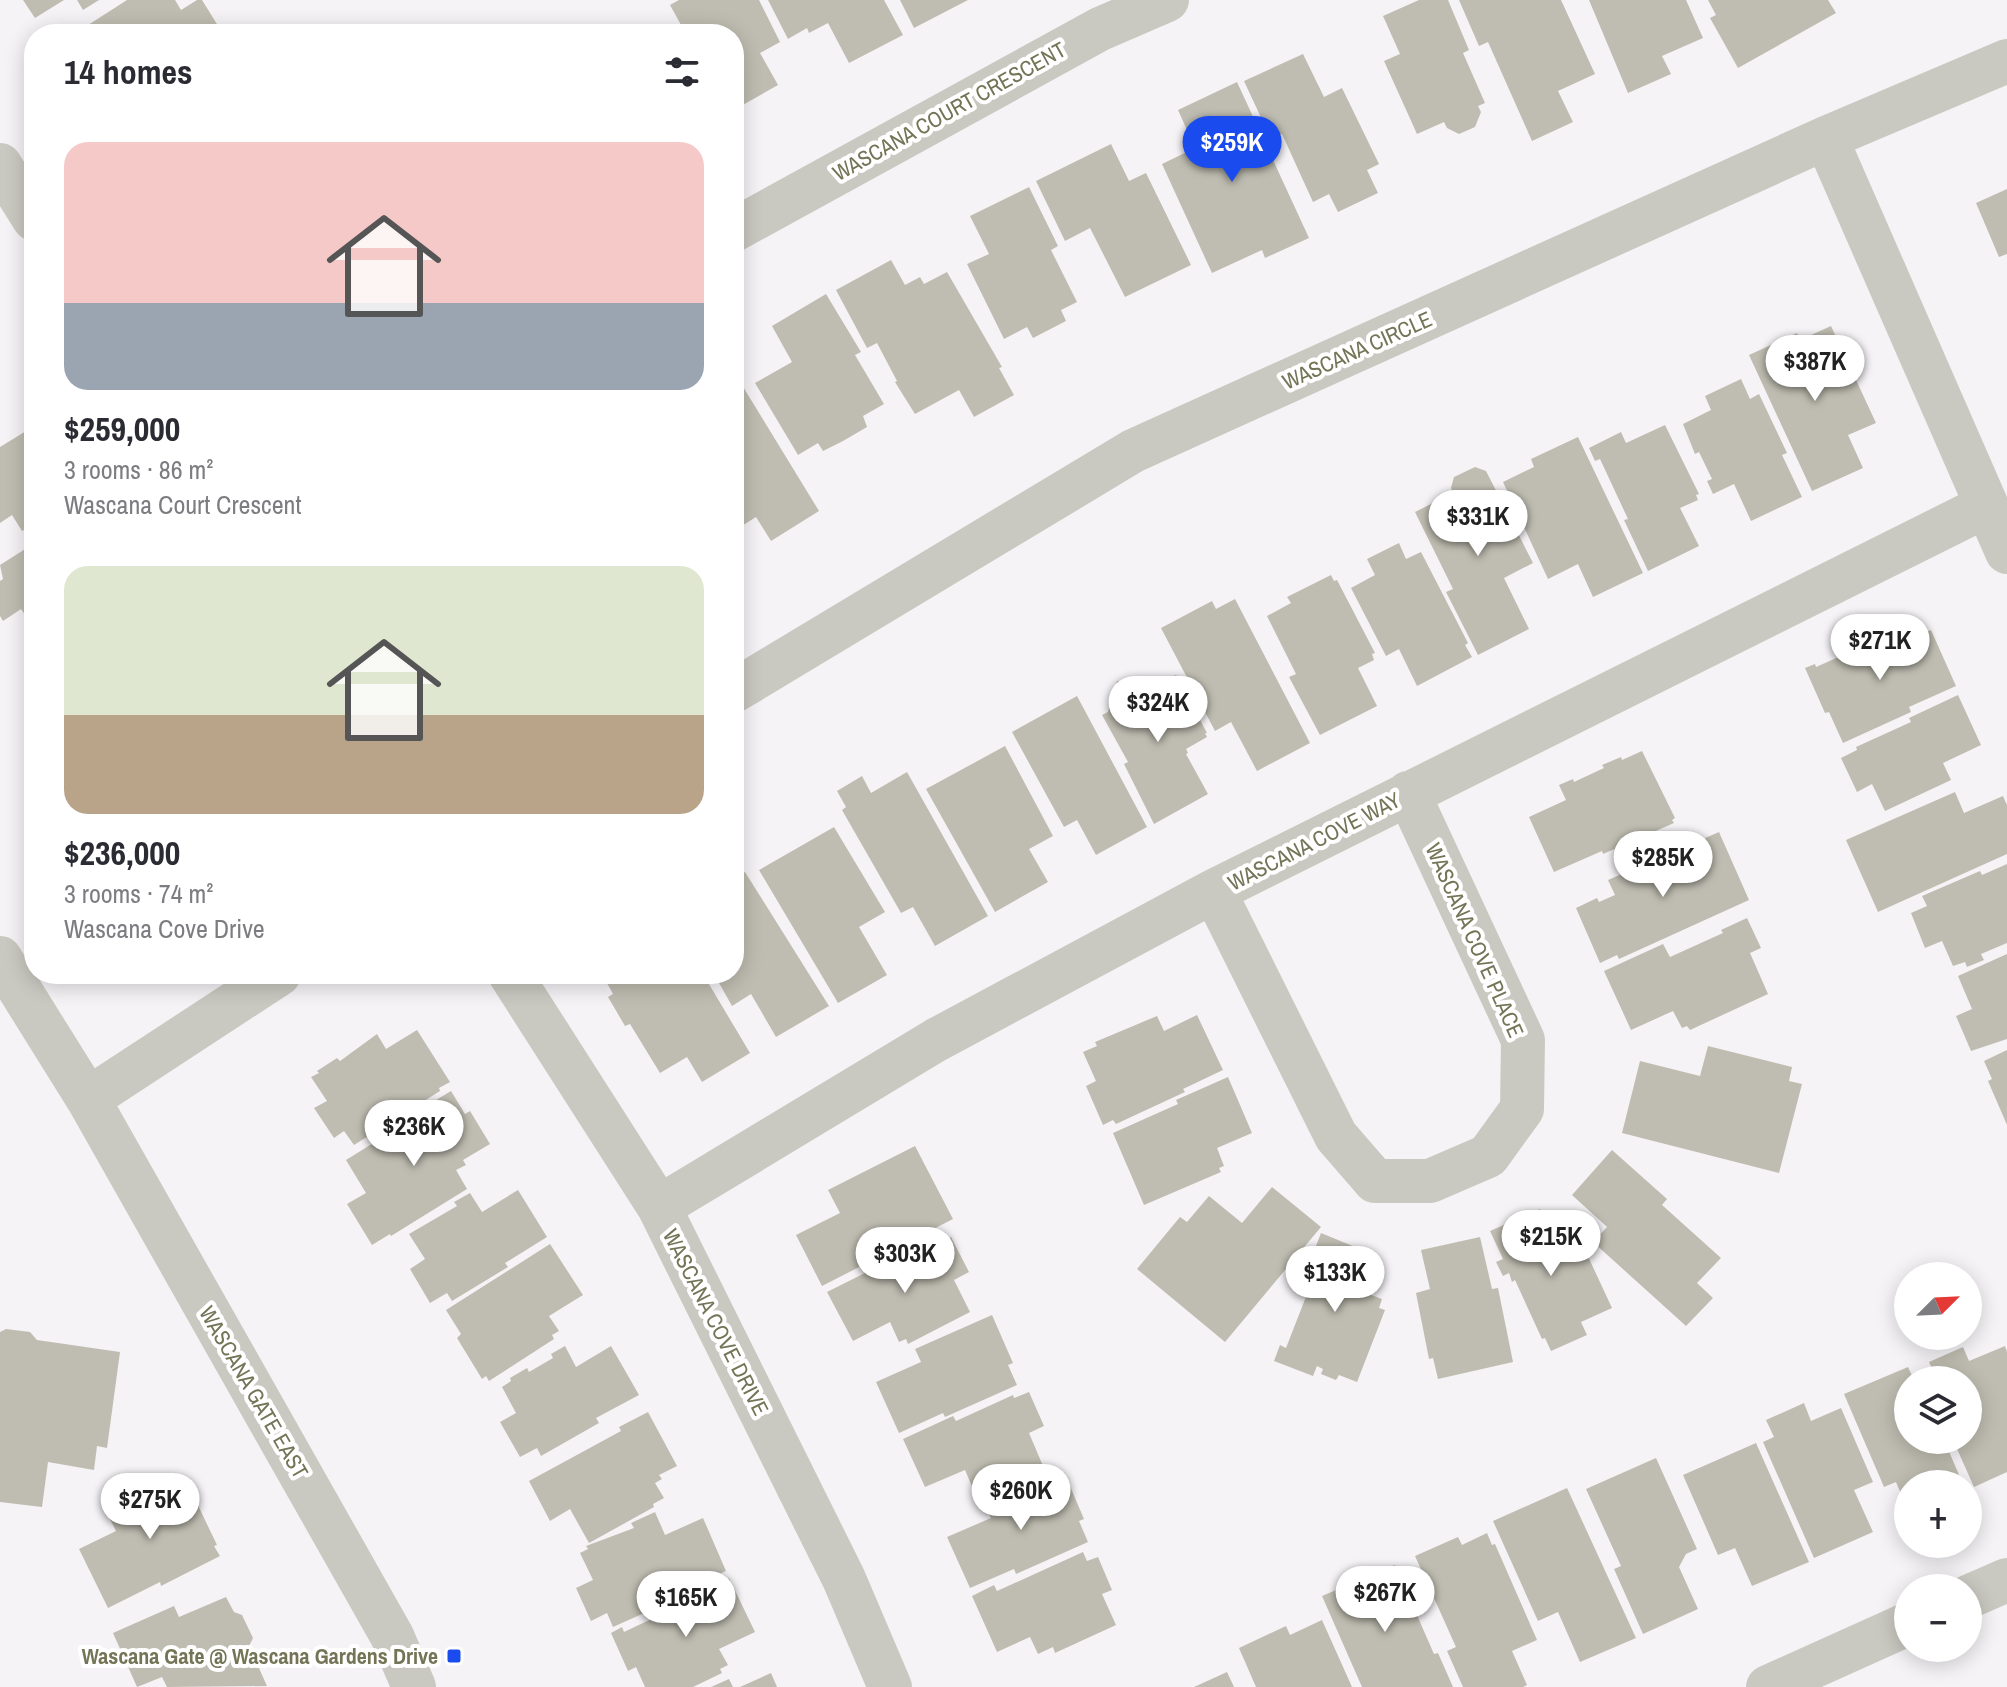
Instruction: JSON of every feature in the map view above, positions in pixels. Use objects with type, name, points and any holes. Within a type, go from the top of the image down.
[{"type":"street","name":"WASCANA COURT CRESCENT","points":[[744,225],[1100,29],[1167,0]]},
{"type":"street","name":"WASCANA CIRCLE","points":[[744,685],[1133,451],[1826,138],[2007,61]]},
{"type":"street","points":[[1826,138],[2007,552]]},
{"type":"street","points":[[0,165],[24,203]]},
{"type":"street","name":"WASCANA COVE WAY","points":[[659,1207],[936,1040],[1214,891],[1986,506]]},
{"type":"street","name":"WASCANA COVE PLACE","points":[[1214,891],[1336,1136],[1375,1181],[1430,1181],[1488,1156],[1522,1109],[1523,1040],[1408,793]]},
{"type":"street","points":[[0,958],[88,1099],[264,984]]},
{"type":"street","name":"WASCANA COVE DRIVE","points":[[516,984],[659,1207],[844,1579],[890,1687]]},
{"type":"street","name":"WASCANA GATE EAST","points":[[88,1099],[392,1636],[414,1687]]},
{"type":"street","points":[[1982,1591],[2007,1580]]},
{"type":"street","points":[[1768,1687],[1894,1630]]},
{"type":"building","points":[[23,0],[64,0],[35,18]]},
{"type":"building","points":[[77,0],[99,0],[83,10]]},
{"type":"building","points":[[127,0],[175,0],[181,10],[202,0],[217,24],[90,24]]},
{"type":"building","points":[[679,0],[759,0],[780,42],[760,53],[778,85],[744,104],[744,24],[680,24],[670,5]]},
{"type":"building","points":[[768,0],[884,0],[903,35],[849,63],[828,23],[809,33],[807,28],[788,39]]},
{"type":"building","points":[[900,0],[968,0],[914,28]]},
{"type":"building","points":[[1419,0],[1448,0],[1469,50],[1463,53],[1485,103],[1478,106],[1481,112],[1475,127],[1459,134],[1447,128],[1444,122],[1417,134],[1384,61],[1400,54],[1383,16]]},
{"type":"building","points":[[1459,0],[1561,0],[1595,74],[1558,91],[1573,122],[1532,141],[1488,42],[1479,46]]},
{"type":"building","points":[[1589,0],[1686,0],[1703,38],[1662,56],[1671,74],[1628,93]]},
{"type":"building","points":[[1708,0],[1828,0],[1836,13],[1738,68],[1710,18],[1716,15]]},
{"type":"building","points":[[1303,54],[1324,97],[1342,88],[1379,164],[1367,170],[1378,193],[1338,212],[1329,194],[1313,202],[1282,134],[1271,139],[1244,81]]},
{"type":"building","points":[[1237,82],[1309,238],[1265,258],[1262,250],[1212,273],[1162,164],[1195,148],[1178,110]]},
{"type":"building","points":[[1111,144],[1129,181],[1146,173],[1191,265],[1125,297],[1090,228],[1065,241],[1036,181]]},
{"type":"building","points":[[1029,187],[1058,246],[1051,250],[1077,302],[1061,310],[1066,321],[1033,338],[1027,327],[1004,339],[967,264],[989,254],[970,216]]},
{"type":"building","points":[[2007,189],[2007,254],[1999,257],[1976,203]]},
{"type":"building","points":[[891,260],[905,285],[920,277],[924,284],[947,272],[1002,367],[999,368],[1014,395],[974,417],[959,390],[915,414],[895,382],[877,343],[867,348],[836,290]]},
{"type":"building","points":[[826,294],[861,352],[855,355],[884,404],[863,416],[867,427],[823,451],[818,443],[798,455],[755,383],[792,362],[772,326]]},
{"type":"building","points":[[1831,326],[1876,423],[1848,435],[1863,468],[1812,491],[1749,355],[1797,333],[1800,340]]},
{"type":"building","points":[[1741,379],[1750,399],[1759,394],[1787,453],[1782,455],[1802,497],[1751,521],[1734,484],[1713,494],[1707,481],[1712,479],[1699,452],[1695,454],[1683,424],[1711,410],[1705,396]]},
{"type":"building","points":[[744,388],[819,511],[771,541],[756,517],[744,525]]},
{"type":"building","points":[[1665,425],[1699,494],[1696,495],[1698,500],[1680,508],[1699,546],[1648,571],[1600,459],[1595,461],[1589,448],[1621,432],[1626,443]]},
{"type":"building","points":[[24,432],[22,531],[12,515],[0,523],[0,447]]},
{"type":"building","points":[[1578,437],[1643,573],[1593,597],[1578,564],[1548,579],[1503,482],[1534,467],[1531,459]]},
{"type":"building","points":[[1475,467],[1486,471],[1533,563],[1504,578],[1529,629],[1478,655],[1446,592],[1453,589],[1415,512],[1453,493],[1454,477]]},
{"type":"building","points":[[1399,543],[1406,559],[1421,552],[1468,643],[1465,645],[1472,657],[1417,686],[1399,649],[1386,656],[1351,588],[1375,575],[1367,559]]},
{"type":"building","points":[[24,550],[24,613],[21,609],[3,621],[0,616],[0,581],[3,579],[0,565]]},
{"type":"building","points":[[1331,575],[1334,581],[1337,580],[1375,653],[1372,654],[1374,660],[1358,668],[1377,706],[1320,735],[1289,677],[1296,674],[1267,616],[1291,603],[1287,597]]},
{"type":"building","points":[[1235,599],[1310,743],[1257,771],[1231,722],[1215,731],[1161,628],[1212,601],[1216,609]]},
{"type":"building","points":[[1931,630],[1956,686],[1909,707],[1911,712],[1843,743],[1829,712],[1825,713],[1805,668],[1815,664],[1816,667],[1875,641],[1873,638],[1889,631],[1895,646]]},
{"type":"building","points":[[1176,675],[1207,733],[1207,737],[1186,749],[1186,754],[1208,794],[1154,824],[1124,764],[1128,762],[1102,715],[1108,712],[1117,681],[1147,691]]},
{"type":"building","points":[[1958,695],[1981,745],[1943,763],[1951,780],[1885,811],[1872,784],[1857,792],[1841,758],[1857,750],[1856,747],[1911,722],[1909,718]]},
{"type":"building","points":[[1077,696],[1147,827],[1096,855],[1077,820],[1064,827],[1012,732]]},
{"type":"building","points":[[1005,746],[1053,836],[1029,849],[1048,882],[995,912],[926,789]]},
{"type":"building","points":[[1642,751],[1675,818],[1672,820],[1674,823],[1554,872],[1529,817],[1566,800],[1559,785],[1573,779],[1574,782],[1604,768],[1602,765]]},
{"type":"building","points":[[907,772],[988,916],[935,946],[913,907],[901,913],[842,810],[846,807],[837,791],[862,776],[871,793]]},
{"type":"building","points":[[1955,792],[1964,813],[2003,796],[2007,805],[2007,854],[1878,912],[1846,840]]},
{"type":"building","points":[[834,827],[885,912],[859,927],[887,975],[838,1003],[759,870]]},
{"type":"building","points":[[1719,832],[1749,900],[1619,959],[1617,955],[1600,963],[1576,908],[1597,898],[1599,902],[1615,895],[1608,880]]},
{"type":"building","points":[[2007,864],[2007,943],[1981,954],[1984,960],[1967,967],[1965,962],[1953,966],[1942,941],[1925,948],[1911,913],[1927,906],[1922,896],[1980,871],[1982,875]]},
{"type":"building","points":[[744,873],[829,1006],[776,1037],[751,994],[732,1006],[720,984],[744,984]]},
{"type":"building","points":[[1747,918],[1761,948],[1750,953],[1768,994],[1690,1030],[1687,1026],[1682,1028],[1673,1011],[1631,1030],[1604,971],[1663,944],[1670,957],[1723,933],[1721,930]]},
{"type":"building","points":[[2007,954],[2007,1039],[1971,1051],[1956,1016],[1972,1009],[1958,976]]},
{"type":"building","points":[[608,984],[709,984],[750,1053],[702,1082],[687,1057],[660,1073],[630,1024],[625,1026],[608,997],[613,994]]},
{"type":"building","points":[[1197,1015],[1223,1070],[1183,1089],[1185,1092],[1116,1124],[1113,1120],[1103,1125],[1086,1086],[1096,1081],[1083,1052],[1097,1046],[1095,1042],[1157,1016],[1164,1031]]},
{"type":"building","points":[[417,1030],[450,1082],[354,1145],[344,1131],[334,1138],[314,1108],[327,1101],[311,1077],[337,1058],[340,1061],[377,1034],[386,1049]]},
{"type":"building","points":[[1708,1046],[1792,1067],[1789,1081],[1802,1084],[1779,1173],[1622,1133],[1640,1061],[1700,1076]]},
{"type":"building","points":[[2007,1050],[2007,1125],[1988,1081],[1992,1079],[1984,1061]]},
{"type":"building","points":[[1228,1077],[1252,1133],[1217,1148],[1224,1166],[1219,1168],[1221,1172],[1144,1205],[1113,1133]]},
{"type":"building","points":[[451,1091],[465,1114],[470,1111],[490,1144],[463,1160],[466,1165],[456,1170],[467,1189],[372,1245],[347,1204],[366,1193],[346,1160],[425,1111],[423,1108]]},
{"type":"building","points":[[915,1146],[953,1219],[822,1286],[796,1235],[840,1213],[828,1190]]},
{"type":"building","points":[[1612,1150],[1667,1199],[1662,1205],[1721,1258],[1697,1283],[1713,1298],[1686,1326],[1593,1242],[1607,1227],[1572,1195]]},
{"type":"building","points":[[1272,1187],[1321,1227],[1225,1342],[1137,1269],[1180,1217],[1187,1222],[1209,1196],[1242,1223]]},
{"type":"building","points":[[518,1190],[547,1237],[505,1263],[508,1267],[452,1301],[447,1293],[430,1303],[410,1269],[425,1259],[409,1234],[457,1206],[454,1202],[470,1193],[482,1212]]},
{"type":"building","points":[[1540,1209],[1557,1247],[1579,1237],[1612,1308],[1581,1322],[1587,1335],[1551,1351],[1545,1338],[1542,1339],[1515,1280],[1512,1282],[1509,1273],[1503,1276],[1496,1262],[1503,1259],[1490,1231]]},
{"type":"building","points":[[1321,1233],[1377,1256],[1363,1292],[1382,1299],[1379,1308],[1385,1310],[1357,1382],[1339,1375],[1336,1380],[1321,1374],[1323,1369],[1317,1366],[1313,1376],[1274,1361],[1280,1345],[1286,1348],[1309,1289],[1301,1285]]},
{"type":"building","points":[[951,1237],[969,1272],[954,1280],[970,1312],[908,1344],[906,1339],[899,1342],[890,1322],[853,1341],[827,1292],[877,1267],[879,1271]]},
{"type":"building","points":[[1480,1237],[1492,1289],[1498,1288],[1513,1362],[1438,1379],[1433,1358],[1429,1359],[1416,1293],[1430,1289],[1421,1250]]},
{"type":"building","points":[[550,1244],[583,1295],[549,1316],[559,1331],[552,1335],[554,1339],[489,1381],[486,1376],[482,1379],[457,1338],[461,1334],[446,1310]]},
{"type":"building","points":[[992,1315],[1013,1363],[1008,1365],[1017,1385],[945,1417],[943,1413],[899,1433],[876,1382],[921,1362],[915,1349]]},
{"type":"building","points":[[6,1329],[30,1332],[37,1340],[120,1352],[107,1448],[97,1446],[94,1470],[48,1462],[42,1507],[0,1502],[0,1332]]},
{"type":"building","points":[[565,1346],[576,1367],[611,1346],[639,1395],[596,1418],[599,1423],[541,1456],[537,1448],[520,1457],[500,1422],[516,1413],[502,1387],[527,1368],[529,1372],[553,1358],[551,1354]]},
{"type":"building","points":[[2005,1346],[2007,1352],[2007,1472],[1982,1483],[1982,1470],[1966,1470],[1959,1454],[1982,1454],[1982,1366],[1931,1366],[1929,1362],[1956,1350],[1964,1350],[1969,1361]]},
{"type":"building","points":[[1894,1373],[1894,1454],[1950,1454],[1957,1470],[1894,1470],[1894,1483],[1884,1487],[1844,1394]]},
{"type":"building","points":[[1029,1392],[1044,1426],[1029,1433],[1043,1466],[982,1493],[980,1488],[974,1491],[965,1470],[925,1487],[903,1439],[953,1416],[956,1421],[1013,1395],[1014,1398]]},
{"type":"building","points":[[1804,1403],[1811,1421],[1841,1408],[1873,1482],[1854,1490],[1873,1532],[1814,1558],[1763,1442],[1774,1437],[1766,1420]]},
{"type":"building","points":[[648,1412],[677,1466],[659,1475],[662,1479],[655,1483],[664,1498],[653,1504],[654,1507],[589,1543],[570,1509],[550,1521],[529,1481],[621,1431],[619,1427]]},
{"type":"building","points":[[1756,1443],[1809,1562],[1752,1586],[1735,1548],[1718,1555],[1683,1475]]},
{"type":"building","points":[[1656,1458],[1697,1549],[1686,1554],[1679,1567],[1698,1609],[1643,1634],[1614,1569],[1621,1566],[1586,1489]]},
{"type":"building","points":[[1064,1472],[1084,1519],[1079,1521],[1088,1542],[1016,1574],[1014,1569],[970,1588],[947,1537],[991,1518],[986,1507]]},
{"type":"building","points":[[176,1473],[189,1497],[193,1495],[220,1556],[108,1608],[79,1549],[116,1531],[105,1509],[141,1491],[139,1488]]},
{"type":"building","points":[[1567,1488],[1636,1638],[1580,1662],[1558,1612],[1538,1621],[1493,1521]]},
{"type":"building","points":[[655,1512],[665,1535],[703,1518],[726,1571],[678,1592],[680,1597],[613,1627],[607,1613],[591,1621],[576,1588],[593,1580],[580,1553],[588,1549],[586,1546],[634,1528],[631,1523]]},
{"type":"building","points":[[1487,1533],[1492,1545],[1495,1544],[1537,1640],[1512,1651],[1527,1685],[1523,1687],[1463,1687],[1447,1651],[1456,1647],[1415,1556],[1458,1537],[1462,1545]]},
{"type":"building","points":[[1083,1552],[1087,1561],[1098,1557],[1112,1590],[1102,1594],[1116,1625],[1055,1653],[1053,1647],[1038,1654],[1030,1637],[997,1652],[972,1596],[994,1585],[997,1591]]},
{"type":"building","points":[[1395,1565],[1434,1654],[1438,1653],[1453,1687],[1362,1687],[1322,1596]]},
{"type":"building","points":[[729,1578],[755,1632],[719,1649],[728,1665],[720,1669],[722,1673],[693,1687],[645,1687],[636,1667],[628,1671],[611,1633],[622,1627],[624,1632],[681,1605],[679,1601]]},
{"type":"building","points":[[226,1597],[234,1612],[242,1615],[253,1638],[249,1646],[267,1686],[167,1687],[162,1677],[137,1687],[113,1633],[174,1606],[179,1617]]},
{"type":"building","points":[[1322,1620],[1352,1687],[1256,1687],[1239,1648],[1286,1626],[1290,1635]]},
{"type":"building","points":[[1227,1672],[1234,1687],[1194,1687]]},
{"type":"building","points":[[771,1673],[777,1687],[740,1687]]},
{"type":"building","points":[[729,1679],[733,1687],[711,1687]]},
{"type":"place","name":"Wascana Gate @ Wascana Gardens Drive","points":[[454,1656]]}]
